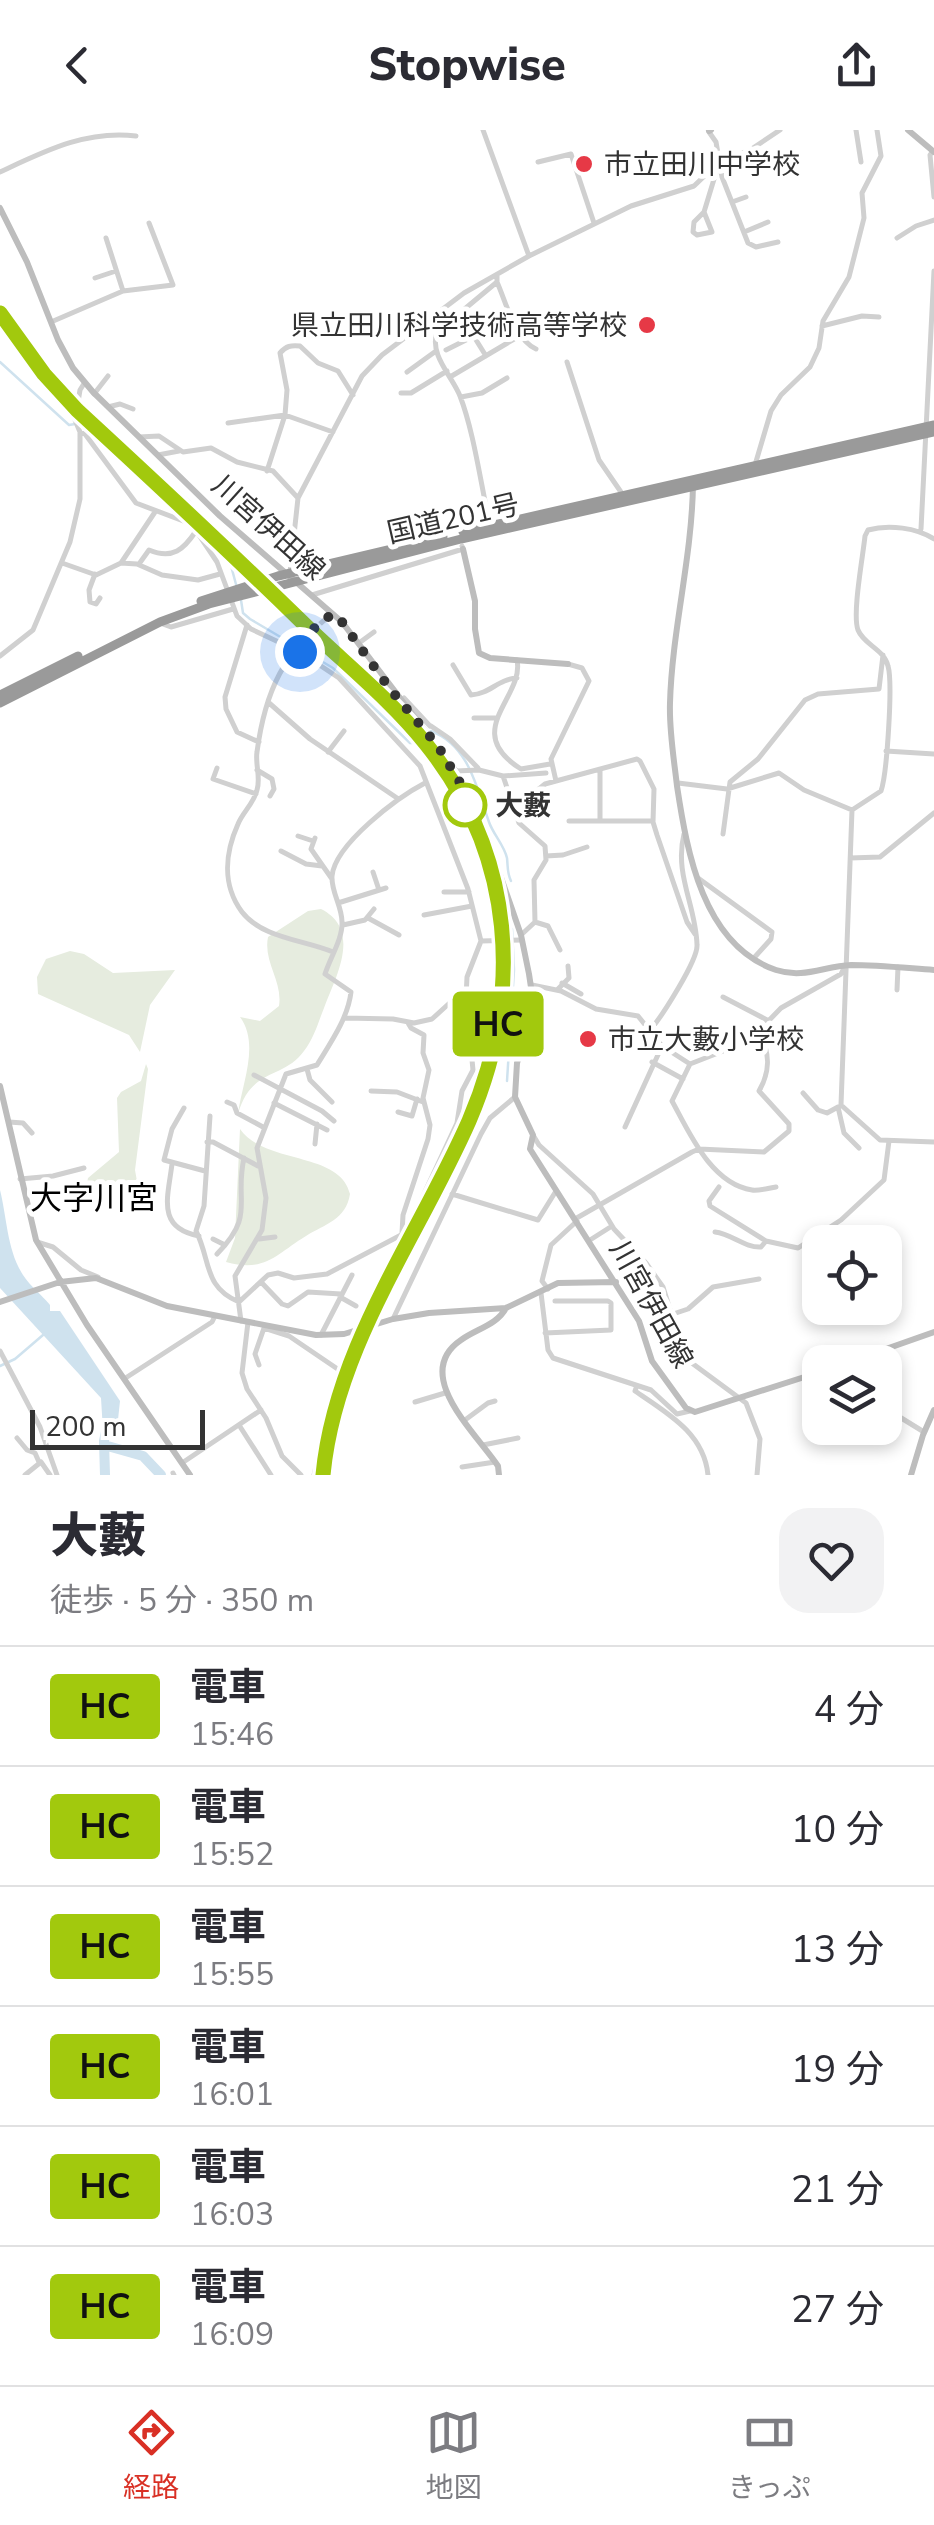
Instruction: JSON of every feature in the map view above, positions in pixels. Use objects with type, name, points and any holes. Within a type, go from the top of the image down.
[{"type":"highway","name":"国道201号","points":[[461,540],[490,525],[623,495],[693,484],[931,425]]},
{"type":"highway","name":"国道201号","points":[[0,695],[149,621],[208,601],[321,569],[461,540],[931,425]]},
{"type":"highway","name":"国道201号","points":[[0,703],[208,601]]},
{"type":"main road","points":[[908,130],[934,152]]},
{"type":"main road","name":"川宮伊田線","points":[[0,208],[12,227],[67,358],[94,394],[269,560],[332,614],[427,727],[456,772],[483,826],[521,938],[532,985],[517,1063],[515,1097],[533,1135],[530,1148],[644,1330],[652,1361],[690,1411]]},
{"type":"main road","points":[[693,484],[693,517],[670,702],[684,834],[706,902],[738,947],[778,971],[801,975],[846,965],[934,970]]},
{"type":"main road","points":[[461,540],[475,601],[474,629],[479,653],[490,658],[568,664]]},
{"type":"main road","points":[[0,1087],[38,1242],[57,1283],[190,1475]]},
{"type":"main road","points":[[0,1302],[57,1283],[100,1279],[167,1306],[321,1335],[429,1313],[506,1308],[558,1283],[616,1282]]},
{"type":"main road","points":[[499,1475],[483,1445],[445,1393],[440,1372],[445,1356],[458,1341],[501,1317],[506,1308]]},
{"type":"main road","points":[[897,1345],[934,1332]]},
{"type":"main road","points":[[690,1411],[802,1378]]},
{"type":"main road","points":[[911,1475],[934,1410]]},
{"type":"street","points":[[483,130],[529,256]]},
{"type":"street","points":[[709,130],[716,142],[718,163],[732,202],[752,246],[778,242]]},
{"type":"street","points":[[490,525],[460,398],[436,350],[437,332],[529,256],[631,206],[694,186],[718,163],[750,150],[780,130]]},
{"type":"street","points":[[856,130],[861,160],[877,162]]},
{"type":"street","points":[[755,466],[771,411],[781,394],[810,367],[822,326],[849,277],[864,218],[862,193],[881,150],[876,130]]},
{"type":"street","points":[[0,172],[77,137],[111,132],[136,136]]},
{"type":"street","points":[[934,152],[930,155],[934,197]]},
{"type":"street","points":[[538,162],[571,154],[594,224]]},
{"type":"street","points":[[704,212],[712,232],[697,235],[693,232],[694,222],[704,212],[718,163]]},
{"type":"street","points":[[732,202],[746,197]]},
{"type":"street","points":[[898,238],[934,220]]},
{"type":"street","points":[[744,232],[768,222]]},
{"type":"street","points":[[51,322],[124,290],[172,285],[149,223]]},
{"type":"street","points":[[106,238],[124,290]]},
{"type":"street","points":[[920,529],[924,443],[931,425],[934,270]]},
{"type":"street","points":[[96,278],[116,271]]},
{"type":"street","points":[[497,279],[521,336],[536,349]]},
{"type":"street","points":[[290,575],[298,498],[362,376],[382,355],[464,293],[497,279]]},
{"type":"street","points":[[486,356],[468,327],[494,313]]},
{"type":"street","points":[[822,326],[862,316],[879,317]]},
{"type":"street","points":[[446,350],[474,336]]},
{"type":"street","points":[[401,394],[411,393],[521,336]]},
{"type":"street","points":[[267,470],[285,415],[287,390],[280,353],[290,345],[300,346],[318,364],[338,371],[353,395]]},
{"type":"street","points":[[407,372],[436,350]]},
{"type":"street","points":[[567,362],[600,460],[623,495]]},
{"type":"street","points":[[94,394],[108,376]]},
{"type":"street","points":[[460,398],[482,394],[508,378]]},
{"type":"street","points":[[85,382],[80,390],[76,421],[130,496],[155,512],[186,522],[196,531],[222,574],[233,609],[247,625],[294,649],[346,684],[420,766],[469,892],[481,941],[467,977],[472,1070],[462,1091],[457,1123],[359,1330],[342,1372],[314,1475]]},
{"type":"street","points":[[108,407],[120,404],[133,409]]},
{"type":"street","points":[[228,423],[285,415],[333,432]]},
{"type":"street","points":[[0,656],[32,630],[62,564],[80,499],[80,430]]},
{"type":"street","points":[[139,437],[158,436],[180,451]]},
{"type":"street","points":[[158,455],[212,448],[237,462],[267,470],[282,479],[298,498]]},
{"type":"street","points":[[121,564],[155,512]]},
{"type":"street","points":[[852,810],[880,791],[886,751],[889,670],[883,655],[862,638],[856,621],[865,536],[868,530],[876,528],[920,529],[934,538]]},
{"type":"street","points":[[140,564],[149,550],[163,555],[185,548],[196,531]]},
{"type":"street","points":[[312,595],[461,540]]},
{"type":"street","points":[[62,564],[95,574],[121,564],[140,564],[162,575],[198,580],[222,574]]},
{"type":"street","points":[[95,574],[90,602],[96,604],[100,598]]},
{"type":"street","points":[[160,622],[170,627],[233,609]]},
{"type":"street","points":[[332,614],[300,640],[268,702],[259,742],[256,794],[238,823],[226,863],[236,902],[247,917],[268,931],[333,952]]},
{"type":"street","points":[[247,625],[225,697],[226,708],[237,732],[259,742]]},
{"type":"street","points":[[359,643],[374,632]]},
{"type":"street","points":[[723,834],[730,782],[758,759],[806,700],[818,694],[879,690],[883,655]]},
{"type":"street","points":[[517,660],[520,671],[496,718],[500,746],[514,764],[530,770],[550,764]]},
{"type":"street","points":[[556,780],[550,764],[554,751],[588,687],[588,675],[582,668],[568,664]]},
{"type":"street","points":[[453,665],[472,695],[490,690],[500,680],[517,678]]},
{"type":"street","points":[[268,702],[328,752],[397,798]]},
{"type":"street","points":[[474,718],[496,718]]},
{"type":"street","points":[[427,727],[450,738],[479,770]]},
{"type":"street","points":[[328,752],[344,731]]},
{"type":"street","points":[[886,751],[934,754]]},
{"type":"street","points":[[514,809],[536,789],[556,780],[637,759],[654,789],[653,821],[695,934]]},
{"type":"street","points":[[216,768],[213,779],[256,794]]},
{"type":"street","points":[[600,769],[600,821]]},
{"type":"street","points":[[257,770],[272,779],[274,789],[270,796]]},
{"type":"street","points":[[456,772],[479,770],[504,776],[546,773]]},
{"type":"street","points":[[677,783],[727,789],[779,773],[804,790],[852,810]]},
{"type":"street","points":[[481,941],[521,938],[535,922],[534,880],[546,856],[545,846],[523,828],[504,776]]},
{"type":"street","points":[[332,879],[342,852],[397,798],[426,783]]},
{"type":"street","points":[[852,810],[839,1106],[844,1134],[858,1148]]},
{"type":"street","points":[[850,858],[880,857],[934,814]]},
{"type":"street","points":[[569,821],[653,821]]},
{"type":"street","points":[[651,1029],[697,953],[680,862],[684,834]]},
{"type":"street","points":[[298,836],[314,840],[311,849],[332,879],[338,903],[342,925],[325,974],[351,992],[345,1018],[317,1065],[286,1074],[263,1128],[257,1148],[266,1198],[259,1239],[235,1276],[245,1322],[242,1373],[247,1389],[282,1456],[300,1475]]},
{"type":"street","points":[[546,856],[587,847]]},
{"type":"street","points":[[282,850],[306,864],[322,866]]},
{"type":"street","points":[[338,903],[382,889],[373,872]]},
{"type":"street","points":[[695,877],[705,880],[722,897],[772,932],[772,939],[753,959]]},
{"type":"street","points":[[444,892],[469,892]]},
{"type":"street","points":[[424,916],[472,906]]},
{"type":"street","points":[[342,925],[368,918],[374,909]]},
{"type":"street","points":[[368,918],[400,935]]},
{"type":"street","points":[[535,922],[548,926],[560,950]]},
{"type":"street","points":[[776,1188],[752,1190],[730,1182],[700,1150],[672,1101],[690,1064],[749,1041],[788,1002],[841,974],[846,965]]},
{"type":"street","points":[[557,990],[570,976],[568,966]]},
{"type":"street","points":[[897,990],[898,967]]},
{"type":"street","points":[[562,983],[582,994]]},
{"type":"street","points":[[532,985],[557,990],[586,1006],[638,1016],[662,1046],[690,1064]]},
{"type":"street","points":[[723,997],[769,1021]]},
{"type":"street","points":[[345,1018],[428,1021],[454,999],[466,998]]},
{"type":"street","points":[[398,1112],[412,1116],[429,1070],[423,1053],[424,1035],[408,1023]]},
{"type":"street","points":[[690,1411],[677,1414],[656,1394],[553,1358],[545,1332],[542,1281],[551,1245],[600,1202],[700,1150],[764,1152],[789,1132],[790,1124],[759,1092],[767,1080],[767,1052],[759,1034]]},
{"type":"street","points":[[625,1126],[662,1046]]},
{"type":"street","points":[[652,1062],[682,1079]]},
{"type":"street","points":[[307,1069],[310,1080],[332,1102]]},
{"type":"street","points":[[254,1076],[334,1121]]},
{"type":"street","points":[[372,1091],[397,1092],[420,1100],[430,1125],[404,1215],[403,1235]]},
{"type":"street","points":[[803,1093],[818,1110],[827,1113],[839,1106]]},
{"type":"street","points":[[393,1319],[490,1118],[515,1097]]},
{"type":"street","points":[[227,1102],[234,1105],[236,1113],[263,1128]]},
{"type":"street","points":[[274,1104],[327,1130]]},
{"type":"street","points":[[839,1106],[873,1137],[934,1142]]},
{"type":"street","points":[[184,1108],[172,1129],[164,1160],[205,1171]]},
{"type":"street","points":[[210,1116],[204,1206],[196,1231],[208,1276],[225,1295],[238,1302]]},
{"type":"street","points":[[8,1122],[23,1123],[32,1134]]},
{"type":"street","points":[[315,1144],[317,1124]]},
{"type":"street","points":[[533,1135],[600,1202],[612,1226],[663,1287],[686,1358],[742,1398],[752,1413],[760,1439],[757,1475]]},
{"type":"street","points":[[719,1187],[709,1200],[710,1206],[766,1241],[798,1248],[841,1220],[884,1180],[889,1141]]},
{"type":"street","points":[[207,1142],[260,1166]]},
{"type":"street","points":[[216,1254],[237,1232],[243,1208],[244,1158]]},
{"type":"street","points":[[172,1164],[167,1214],[172,1224],[199,1236]]},
{"type":"street","points":[[20,1179],[84,1168]]},
{"type":"street","points":[[452,1194],[538,1220],[556,1190]]},
{"type":"street","points":[[590,1240],[612,1226]]},
{"type":"street","points":[[716,1232],[726,1233],[753,1248],[766,1241]]},
{"type":"street","points":[[238,1302],[274,1274],[294,1278],[327,1274],[403,1235]]},
{"type":"street","points":[[259,1239],[274,1237]]},
{"type":"street","points":[[213,1239],[225,1246]]},
{"type":"street","points":[[38,1242],[53,1247],[81,1270],[100,1279]]},
{"type":"street","points":[[321,1335],[352,1275]]},
{"type":"street","points":[[672,1314],[688,1308],[714,1287],[759,1279]]},
{"type":"street","points":[[261,1282],[288,1306],[308,1292],[341,1296],[356,1306]]},
{"type":"street","points":[[545,1332],[611,1330],[608,1300],[554,1300]]},
{"type":"street","points":[[124,1378],[212,1322],[215,1316]]},
{"type":"street","points":[[259,1365],[255,1354],[264,1327],[289,1336],[342,1372]]},
{"type":"street","points":[[0,1351],[50,1451],[47,1457],[52,1475]]},
{"type":"street","points":[[0,1376],[10,1372]]},
{"type":"street","points":[[636,1388],[697,1440],[705,1453],[708,1475]]},
{"type":"street","points":[[416,1402],[445,1393]]},
{"type":"street","points":[[465,1420],[495,1401]]},
{"type":"street","points":[[182,1463],[261,1410]]},
{"type":"street","points":[[902,1418],[924,1432]]},
{"type":"street","points":[[239,1425],[272,1475]]},
{"type":"street","points":[[18,1438],[27,1450],[35,1453],[38,1462]]},
{"type":"street","points":[[483,1445],[518,1438]]},
{"type":"street","points":[[38,1462],[52,1475]]},
{"type":"street","points":[[24,1475],[38,1462]]},
{"type":"street","points":[[462,1467],[494,1462]]},
{"type":"shaded area","points":[[321,909],[334,918],[343,942],[339,969],[316,1030],[296,1060],[251,1088],[238,1114],[249,1051],[249,1039],[240,1017],[260,1021],[279,1006],[268,937],[308,911]]},
{"type":"shaded area","points":[[70,951],[84,954],[113,973],[175,970],[150,1005],[140,1052],[129,1035],[38,994],[37,977],[46,959]]},
{"type":"shaded area","points":[[146,1064],[135,1170],[140,1198],[104,1194],[89,1188],[88,1178],[119,1152],[117,1098],[141,1081]]},
{"type":"shaded area","points":[[240,1129],[266,1148],[332,1171],[343,1180],[350,1194],[344,1210],[334,1220],[270,1260],[251,1265],[226,1262],[235,1238]]},
{"type":"water","points":[[0,1190],[18,1265],[50,1305],[50,1311],[60,1311],[120,1401],[117,1429],[103,1431],[101,1398],[0,1288]]},
{"type":"waterway","points":[[0,362],[69,425],[92,415],[190,502],[213,531],[208,541],[230,562],[237,588]]},
{"type":"waterway","points":[[241,600],[243,613],[250,619],[333,668],[410,743],[431,731],[454,746],[470,769],[491,826],[506,853],[511,881]]},
{"type":"waterway","points":[[507,1081],[514,970],[512,929]]},
{"type":"waterway","points":[[0,1366],[15,1359],[43,1335]]},
{"type":"waterway","points":[[105,1475],[108,1422]]},
{"type":"waterway","points":[[104,1445],[143,1456],[161,1475]]},
{"type":"railway","points":[[0,314],[44,374],[77,410],[368,684],[426,744],[455,787],[478,832],[493,879],[501,926],[503,975],[487,1073],[449,1164],[361,1337],[330,1428],[322,1475]]},
{"type":"train","name":"HC","points":[[0,313],[44,374],[77,410],[423,740],[465,804],[496,885],[505,976],[491,1060],[467,1126],[343,1382],[323,1475]]},
{"type":"place","name":"市立田川中学校","points":[[584,164]]},
{"type":"place","name":"県立田川科学技術高等学校","points":[[647,325]]},
{"type":"place","name":"大藪","points":[[465,805]]},
{"type":"place","name":"市立大藪小学校","points":[[588,1039]]},
{"type":"district","name":"大字川宮","points":[[94,1198]]},
{"type":"route","points":[[300,652],[294,649],[300,640],[332,614],[342,622],[455,770],[474,806],[465,805]]}]
